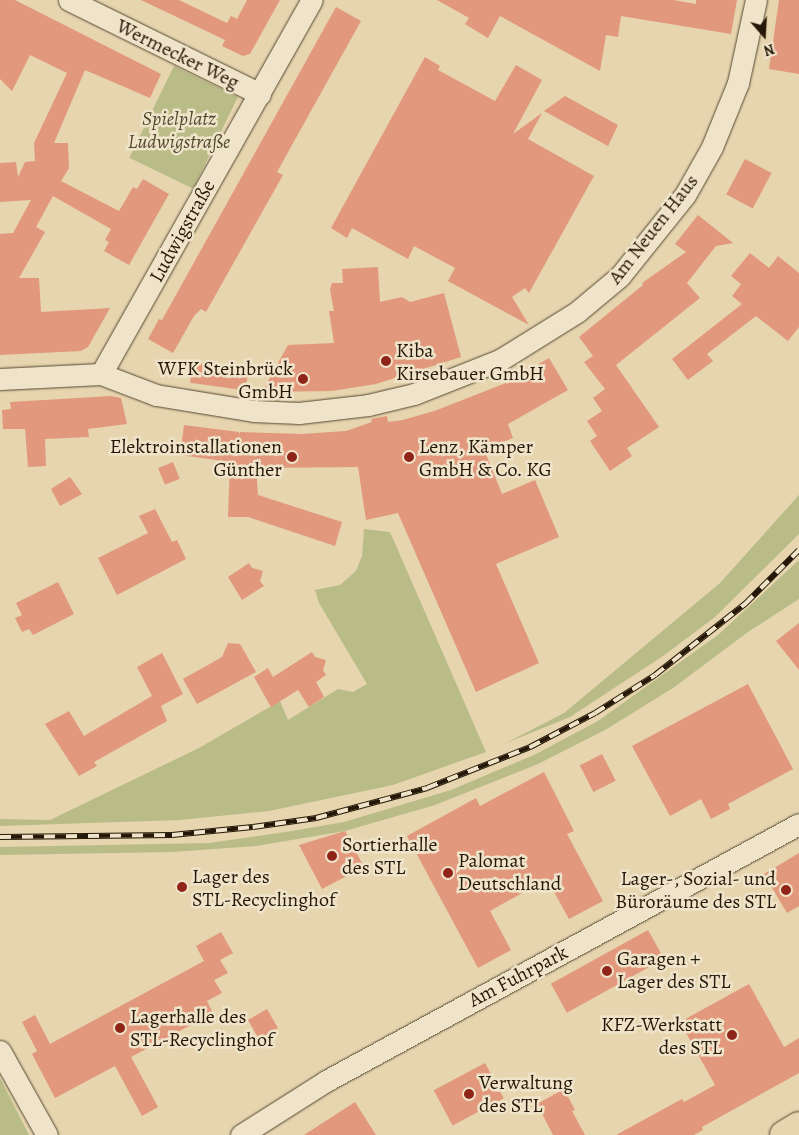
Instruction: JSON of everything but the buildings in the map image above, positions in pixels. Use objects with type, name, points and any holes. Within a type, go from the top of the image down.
[{"type":"main road","points":[[784,1135],[799,1126]]},
{"type":"street","name":"Wermecker Weg","points":[[69,0],[260,94]]},
{"type":"street","name":"Ludwigstraße","points":[[101,374],[312,0]]},
{"type":"street","name":"Am Neuen Haus","points":[[101,374],[156,395],[254,411],[300,413],[368,405],[414,394],[500,360],[577,312],[620,276],[685,195],[712,147],[735,91],[756,0]]},
{"type":"street","points":[[0,379],[101,374]]},
{"type":"street","name":"Am Fuhrpark","points":[[241,1135],[333,1077],[799,824]]},
{"type":"street","points":[[0,1051],[47,1135]]},
{"type":"green space","name":"Spielplatz Ludwigstraße","points":[[174,66],[238,97],[193,189],[129,158]]},
{"type":"green space","points":[[799,495],[799,534],[715,617],[663,656],[570,717],[504,744],[564,713],[720,583]]},
{"type":"green space","points":[[364,529],[390,532],[486,752],[393,785],[269,811],[180,820],[0,826],[0,819],[50,820],[199,748],[280,701],[288,720],[338,689],[353,692],[367,684],[319,603],[315,590],[340,585],[356,571],[362,556]]},
{"type":"green space","points":[[799,560],[799,599],[748,632],[673,688],[605,730],[538,764],[435,805],[345,831],[256,846],[173,852],[0,855],[0,847],[209,843],[344,822],[451,790],[534,755],[598,721],[718,635]]},
{"type":"green space","points":[[0,1078],[29,1135],[0,1135]]},
{"type":"railway","points":[[0,837],[172,835],[253,827],[316,818],[427,788],[530,747],[595,713],[655,675],[745,604],[799,550]]},
{"type":"place","name":"Kiba Kirsebauer GmbH","points":[[386,361]]},
{"type":"place","name":"WFK Steinbrück GmbH","points":[[303,379]]},
{"type":"place","name":"Elektroinstallationen Günther","points":[[292,457]]},
{"type":"place","name":"Lenz, Kämper GmbH & Co. KG","points":[[409,457]]},
{"type":"place","name":"Sortierhalle des STL","points":[[332,856]]},
{"type":"place","name":"Palomat Deutschland","points":[[448,873]]},
{"type":"place","name":"Lager des STL-Recyclinghof","points":[[182,887]]},
{"type":"place","name":"Lager-, Sozial- und Büroräume des STL","points":[[786,890]]},
{"type":"place","name":"Garagen + Lager des STL","points":[[607,971]]},
{"type":"place","name":"Lagerhalle des STL-Recyclinghof","points":[[120,1028]]},
{"type":"place","name":"KFZ-Werkstatt des STL","points":[[732,1035]]},
{"type":"place","name":"Verwaltung des STL","points":[[469,1094]]}]
